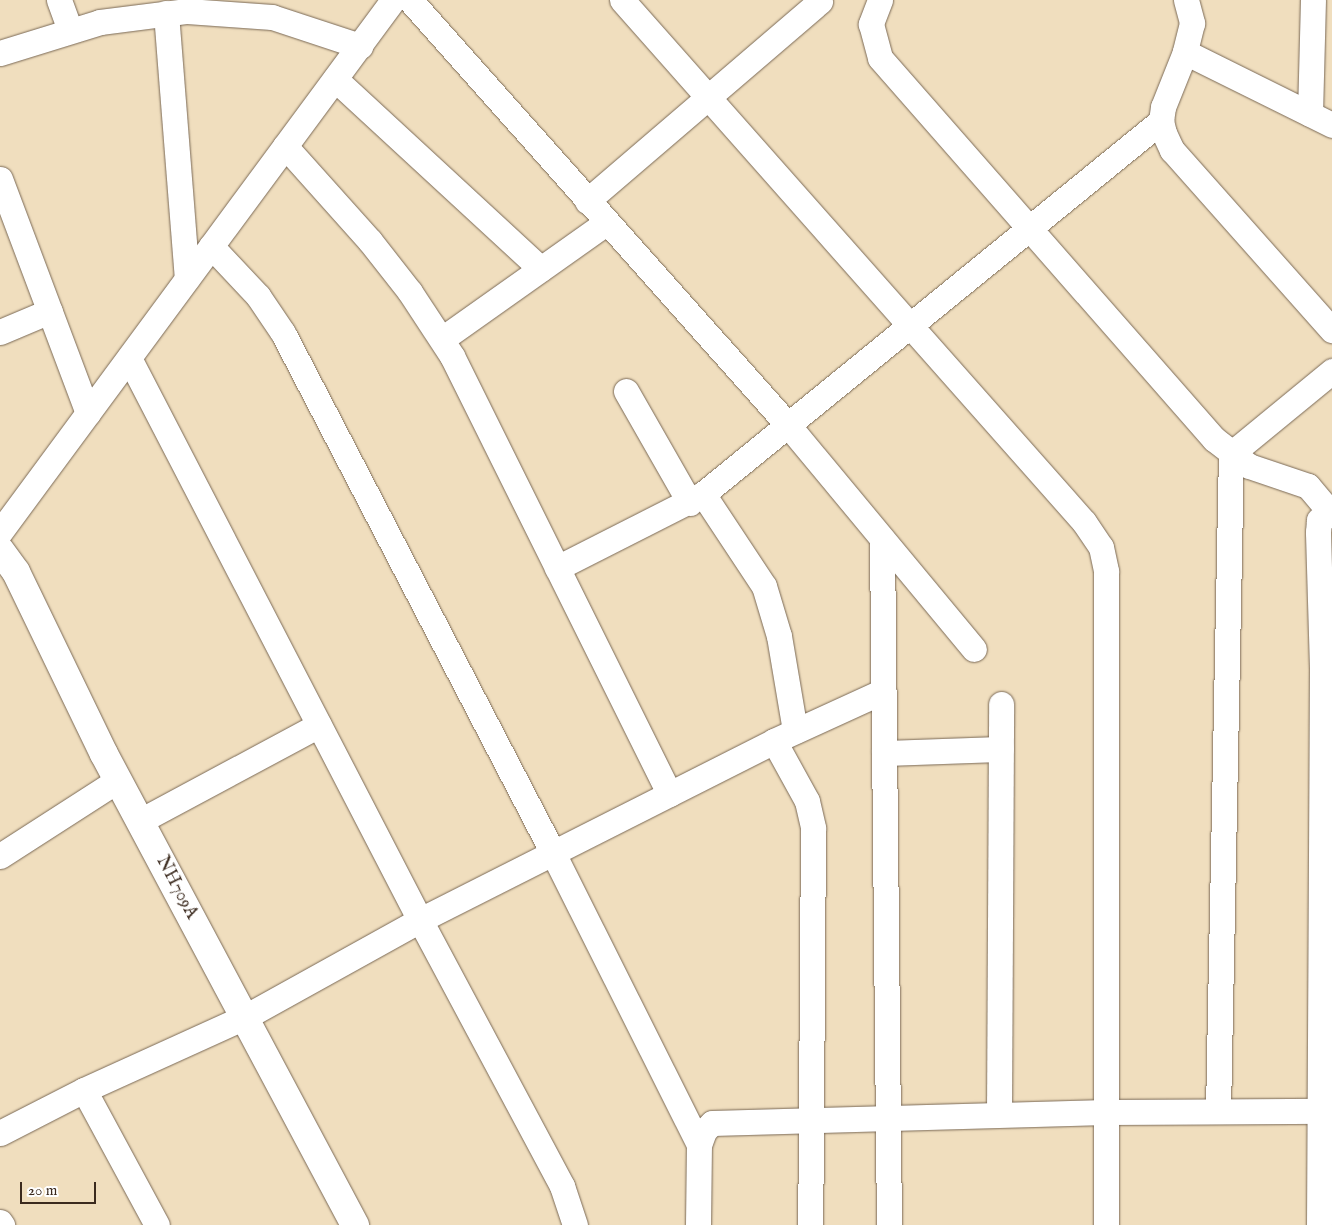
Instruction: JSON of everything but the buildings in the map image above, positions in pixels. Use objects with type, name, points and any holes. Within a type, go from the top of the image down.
[{"type":"highway","name":"NH709A","points":[[0,550],[16,572],[118,780],[355,1225]]},
{"type":"street","points":[[59,0],[70,30]]},
{"type":"street","points":[[0,532],[393,0]]},
{"type":"street","points":[[410,0],[788,425],[974,649]]},
{"type":"street","points":[[622,0],[1084,522],[1101,547],[1106,571],[1106,1225]]},
{"type":"street","points":[[880,0],[872,24],[880,58],[1030,230],[1214,439],[1249,466],[1308,486],[1331,513],[1319,520],[1318,532],[1322,668],[1326,1111],[1319,1225]]},
{"type":"street","points":[[557,568],[697,499],[1030,230],[1161,121],[1185,52],[1192,23],[1186,0]]},
{"type":"street","points":[[1310,114],[1313,0]]},
{"type":"street","points":[[587,201],[820,1]]},
{"type":"street","points":[[0,53],[70,30],[100,11],[251,13],[294,22],[360,46]]},
{"type":"street","points":[[166,13],[188,278]]},
{"type":"street","points":[[1185,52],[1332,125]]},
{"type":"street","points":[[335,79],[542,269]]},
{"type":"street","points":[[1161,121],[1172,150],[1332,330]]},
{"type":"street","points":[[285,146],[370,241],[442,339],[669,794]]},
{"type":"street","points":[[0,179],[88,413]]},
{"type":"street","points":[[442,339],[607,222]]},
{"type":"street","points":[[211,246],[258,296],[283,333],[553,853],[699,1145]]},
{"type":"street","points":[[0,332],[50,311]]},
{"type":"street","points":[[128,358],[420,920],[562,1186],[576,1225]]},
{"type":"street","points":[[1218,1111],[1231,454],[1332,371]]},
{"type":"street","points":[[626,391],[697,499],[764,586],[780,636],[784,736],[807,801],[813,828],[810,1225]]},
{"type":"street","points":[[882,539],[889,1225]]},
{"type":"street","points":[[0,1133],[84,1090],[245,1017],[420,920],[784,736],[884,691]]},
{"type":"street","points":[[998,1114],[1001,704]]},
{"type":"street","points":[[140,821],[319,725]]},
{"type":"street","points":[[884,753],[1001,750]]},
{"type":"street","points":[[0,856],[118,780]]},
{"type":"street","points":[[84,1090],[157,1225]]},
{"type":"street","points":[[698,1225],[699,1145],[704,1131],[712,1123],[998,1114],[1326,1111]]}]
